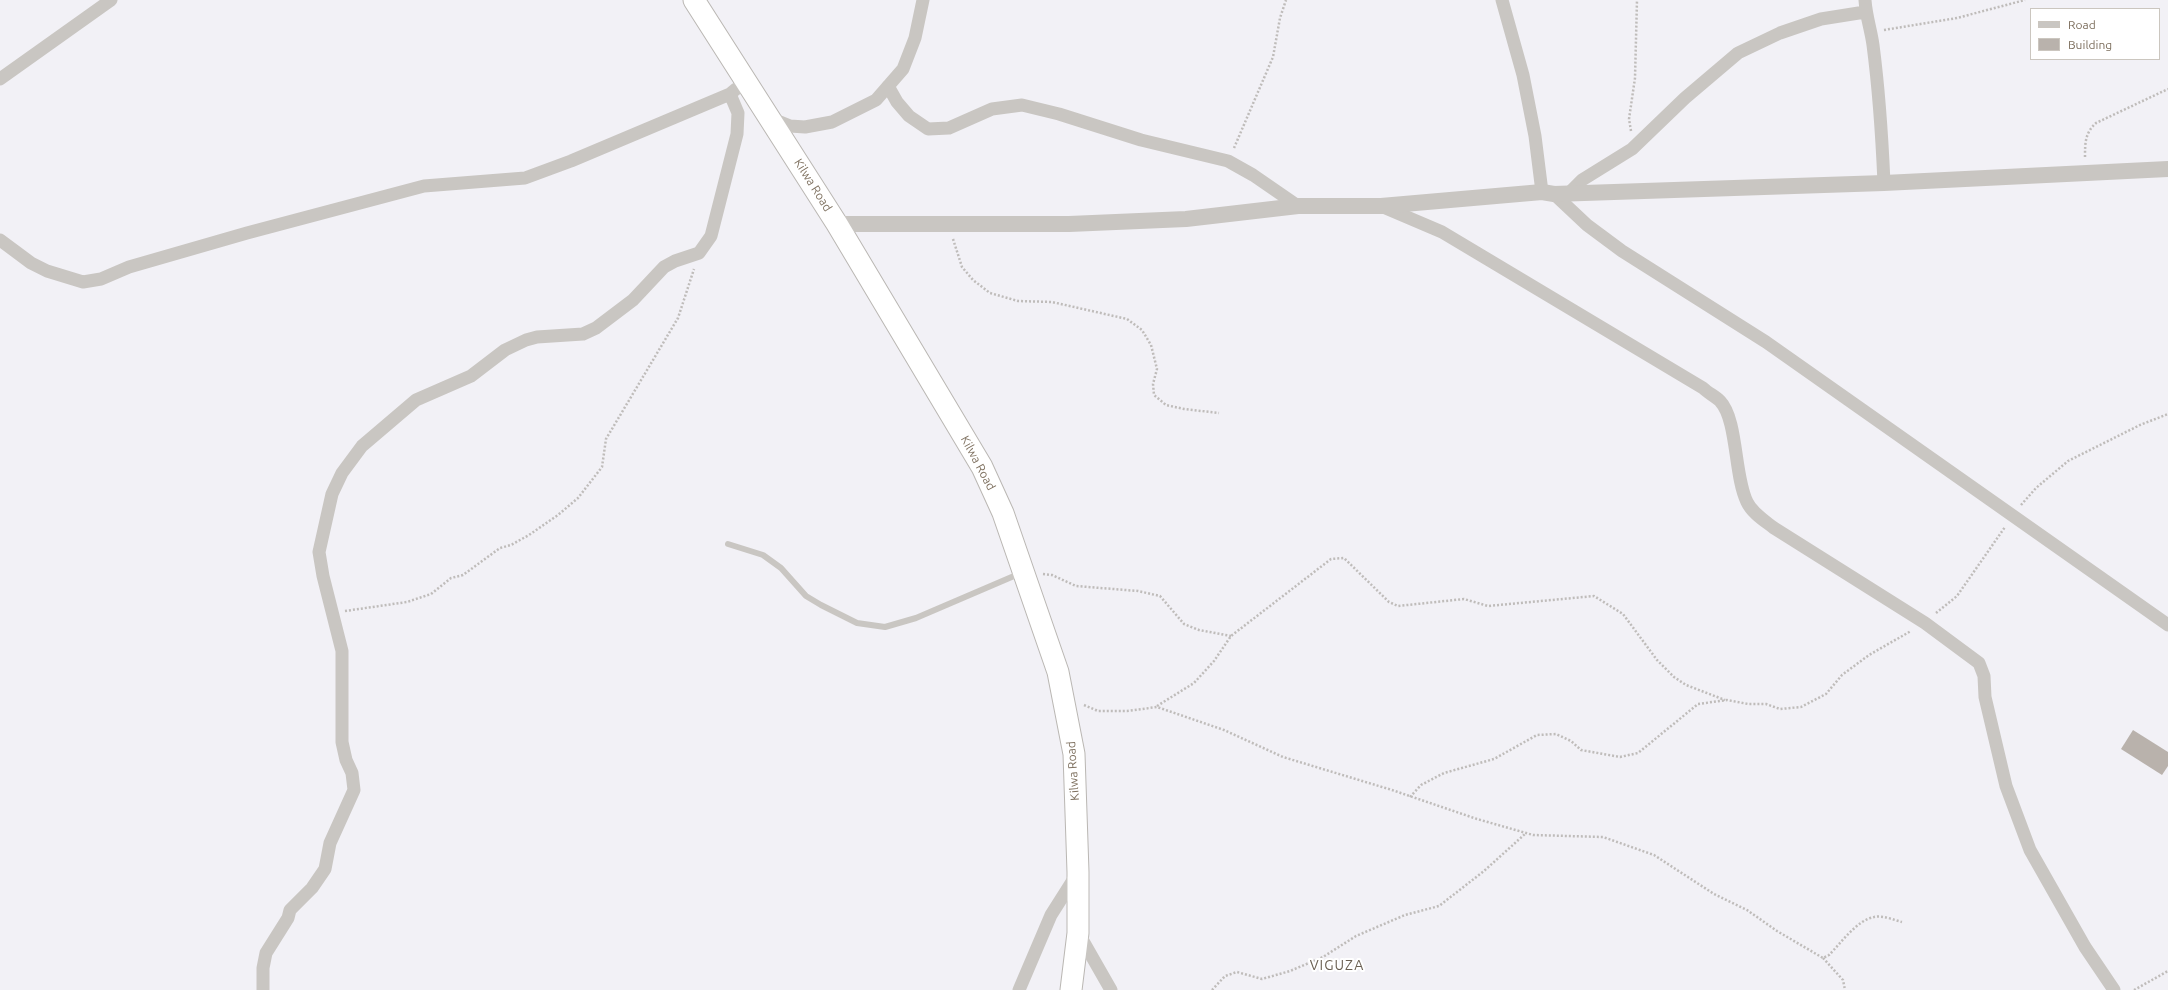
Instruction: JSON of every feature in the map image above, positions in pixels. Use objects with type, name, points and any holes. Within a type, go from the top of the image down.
[{"type":"highway","name":"Kilwa Road","points":[[694,0],[738,87],[770,118],[837,224],[982,467],[1003,513],[1022,572],[1058,672],[1074,754],[1078,872],[1078,933],[1071,990]]},
{"type":"street","points":[[0,79],[111,0]]},
{"type":"street","points":[[770,118],[790,126],[805,128],[832,122],[876,100],[903,69],[915,38],[923,0]]},
{"type":"street","points":[[1502,0],[1523,75],[1535,136],[1555,193],[1587,225],[1622,251],[1766,342],[2168,625]]},
{"type":"street","points":[[1555,193],[1582,180],[1632,149],[1685,98],[1738,53],[1780,33],[1865,6],[1872,32],[1882,134],[1884,184]]},
{"type":"street","points":[[888,86],[897,102],[909,116],[928,130],[949,128],[992,109],[1022,105],[1060,114],[1141,140],[1228,161],[1253,175],[1298,206]]},
{"type":"street","points":[[0,240],[47,271],[83,282],[101,279],[129,267],[240,235],[424,186],[525,178],[571,161],[738,87],[737,134],[711,236],[699,253],[675,261],[664,268],[632,300],[596,328],[584,334],[537,337],[505,350],[471,376],[416,400],[362,446],[342,474],[332,494],[319,552],[342,651],[342,742],[346,760],[352,773],[354,790],[330,843],[325,869],[312,888],[290,910],[288,918],[266,953],[263,968],[263,990]]},
{"type":"street","points":[[837,224],[1069,224],[1178,219],[1298,206],[1381,206],[1555,193],[1884,184],[2168,169]]},
{"type":"street","points":[[1381,206],[1442,232],[1702,388],[1721,402],[1727,414],[1732,433],[1737,473],[1747,503],[1756,514],[1774,528],[1925,622],[1979,663],[1984,676],[1985,698],[2006,786],[2030,850],[2085,947],[2114,990]]},
{"type":"street","points":[[1019,990],[1050,915],[1078,872]]},
{"type":"street","points":[[1078,933],[1111,990]]},
{"type":"lane","points":[[728,544],[763,555],[781,568],[806,596],[821,605],[857,623],[885,627],[916,618],[1022,572]]},
{"type":"path","points":[[1228,161],[1273,57],[1280,18],[1286,0]]},
{"type":"path","points":[[1632,149],[1629,119],[1635,78],[1637,0]]},
{"type":"path","points":[[1872,32],[1957,18],[2025,0]]},
{"type":"path","points":[[2084,174],[2085,140],[2089,130],[2096,123],[2168,89]]},
{"type":"path","points":[[949,223],[957,255],[962,267],[973,280],[990,293],[1018,301],[1052,302],[1127,319],[1142,330],[1151,345],[1157,369],[1153,384],[1154,395],[1166,405],[1184,410],[1219,413]]},
{"type":"path","points":[[332,612],[407,602],[431,594],[451,578],[462,575],[500,548],[511,545],[529,535],[558,515],[578,498],[602,467],[606,439],[678,318],[699,253]]},
{"type":"path","points":[[1063,696],[1098,711],[1127,711],[1157,706],[1194,684],[1214,661],[1231,636],[1331,559],[1344,558],[1389,602],[1398,606],[1464,599],[1488,606],[1594,596],[1623,614],[1657,660],[1674,677],[1686,685],[1727,700],[1748,704],[1766,704],[1780,708],[1801,707],[1826,694],[1842,675],[1869,655],[1925,622],[1957,596],[2013,515],[2036,488],[2068,460],[2140,425],[2168,414]]},
{"type":"path","points":[[1022,572],[1052,575],[1076,586],[1138,591],[1160,596],[1184,624],[1199,630],[1231,636]]},
{"type":"path","points":[[1410,797],[1421,785],[1444,773],[1494,759],[1537,735],[1556,734],[1571,740],[1581,750],[1605,755],[1620,757],[1638,753],[1698,704],[1727,700]]},
{"type":"path","points":[[1157,706],[1224,730],[1283,757],[1525,833],[1603,837],[1654,855],[1714,894],[1746,910],[1777,931],[1824,958],[1842,980],[1845,990]]},
{"type":"path","points":[[1212,990],[1225,976],[1237,972],[1262,979],[1290,972],[1323,957],[1356,936],[1405,915],[1439,906],[1484,871],[1525,833]]},
{"type":"path","points":[[1824,958],[1829,955],[1859,925],[1867,920],[1879,917],[1902,922]]},
{"type":"path","points":[[2134,990],[2168,971]]},
{"type":"building","points":[[2133,730],[2168,752],[2168,766],[2162,775],[2121,749]]},
{"type":"district","name":"VIGUZA","points":[[1337,965]]}]
